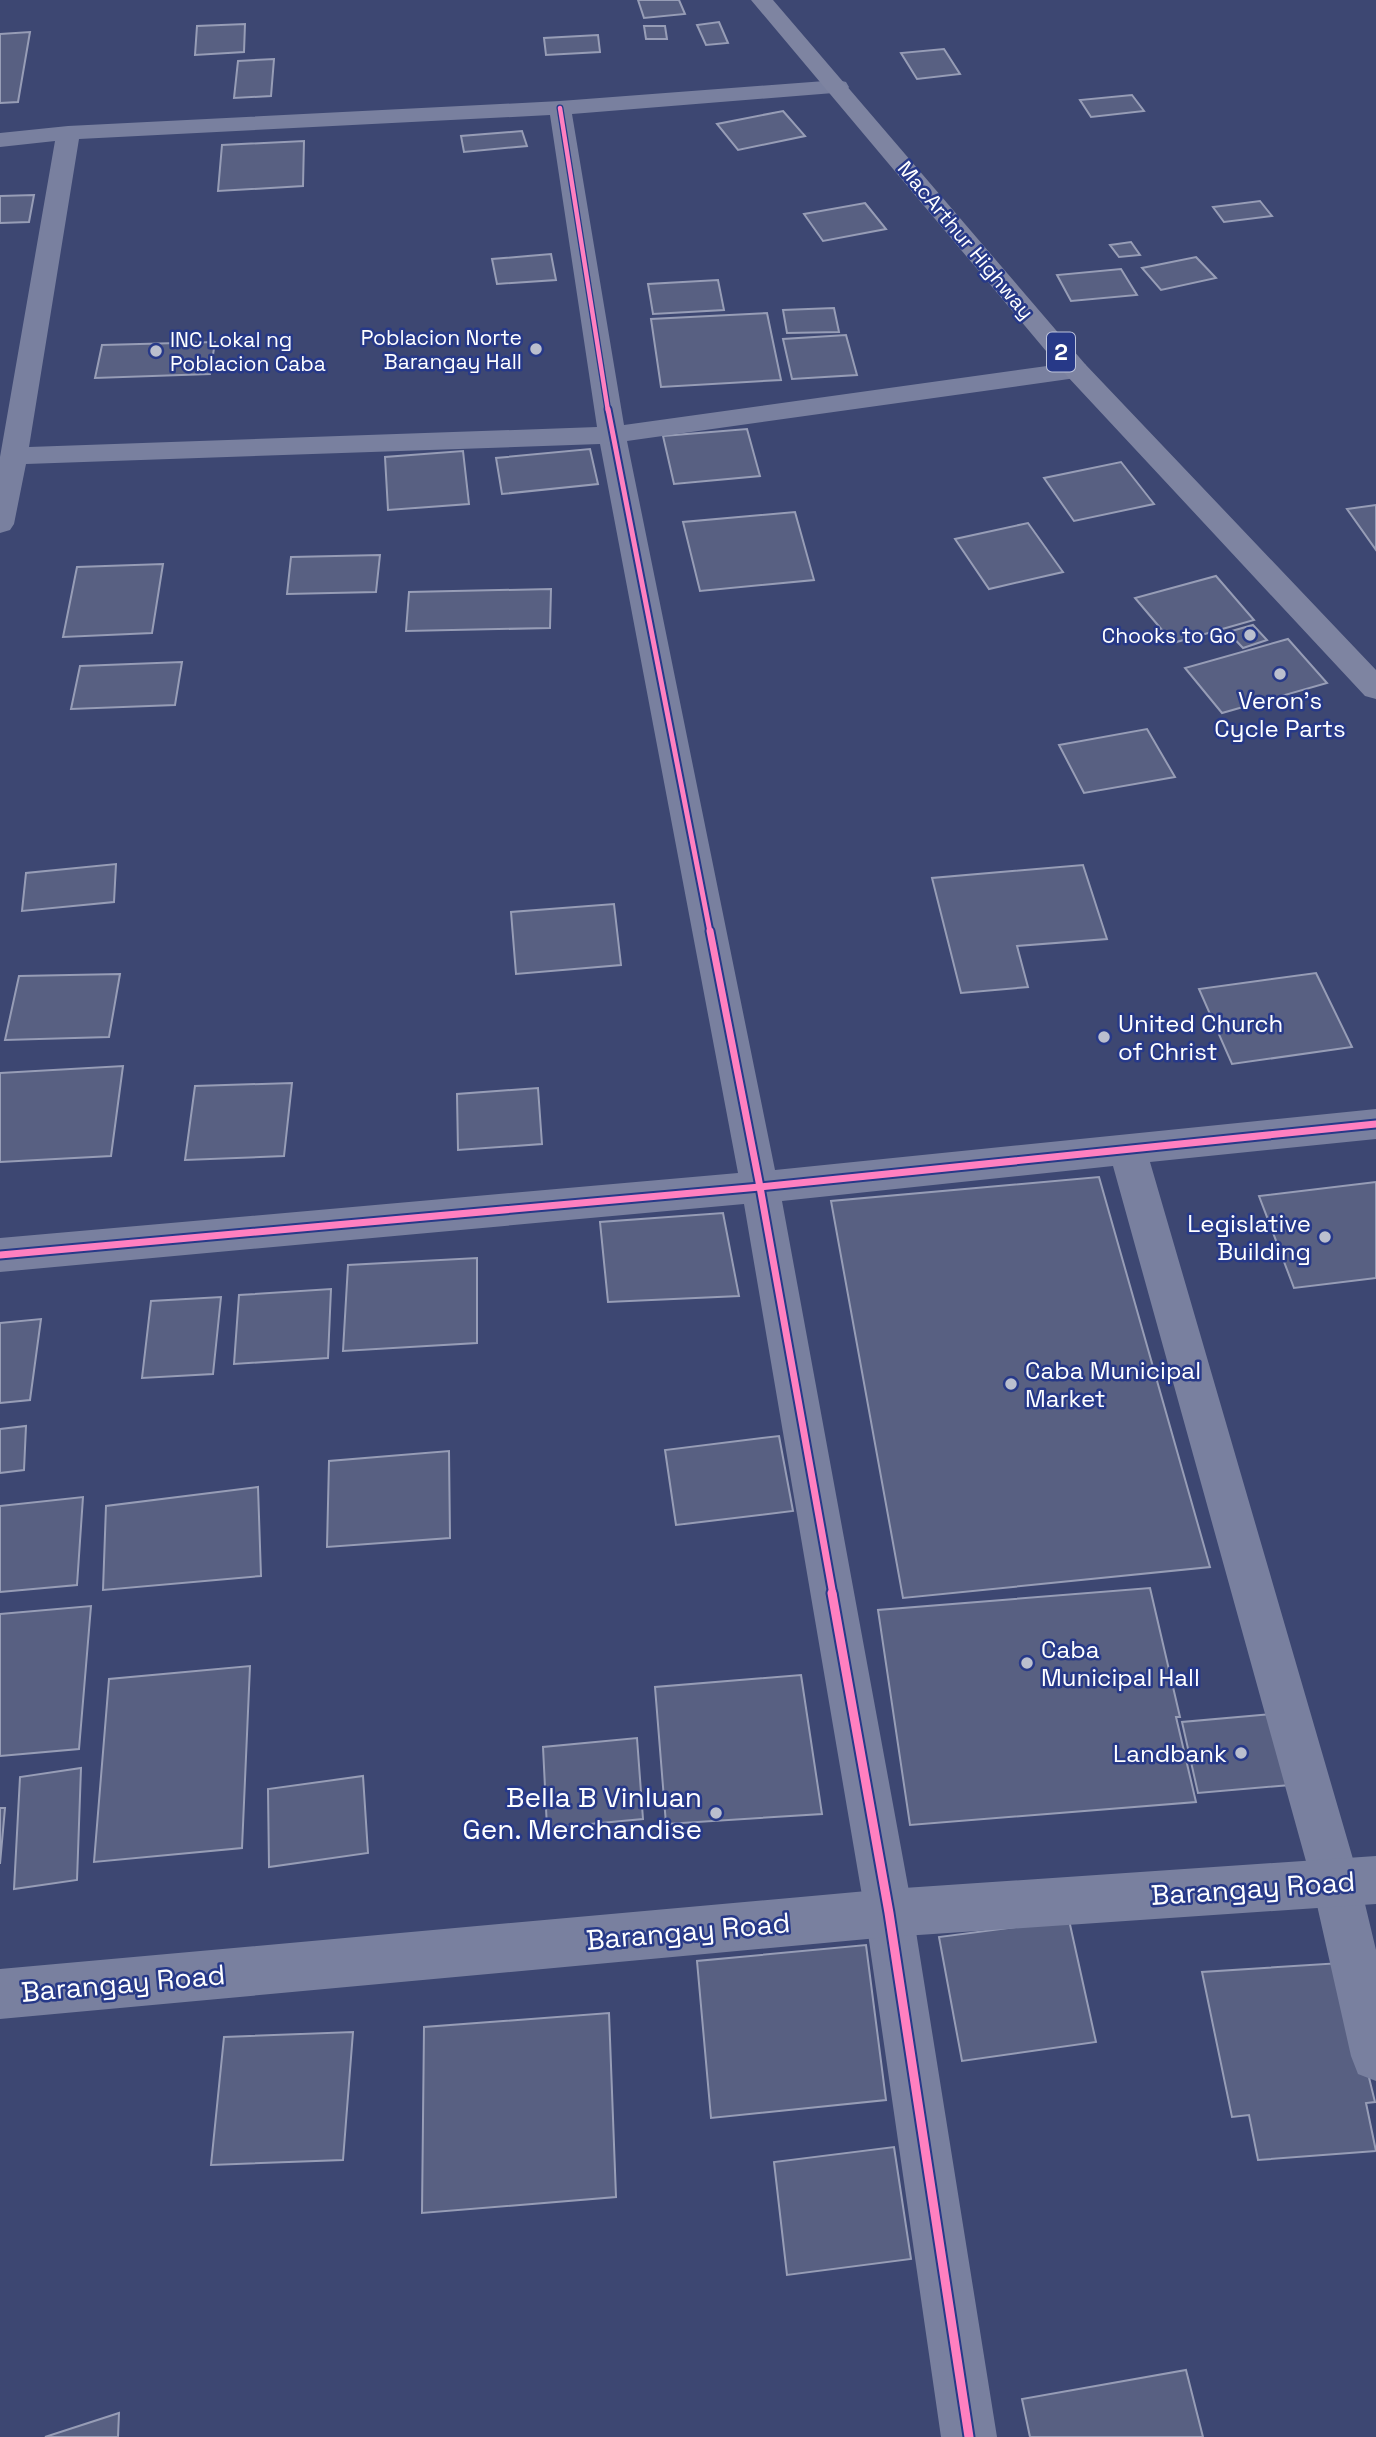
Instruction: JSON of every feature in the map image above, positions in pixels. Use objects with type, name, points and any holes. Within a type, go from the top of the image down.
[{"type":"highway","name":"MacArthur Highway","points":[[762,0],[1076,370],[1376,689]]},
{"type":"street","points":[[0,140],[68,133],[560,108],[838,87]]},
{"type":"street","points":[[560,108],[612,435],[760,1186],[889,1913],[969,2437]]},
{"type":"street","points":[[0,524],[14,456],[68,133]]},
{"type":"street","points":[[14,456],[612,435],[1076,370]]},
{"type":"street","points":[[0,1255],[760,1186],[1376,1124]]},
{"type":"street","points":[[1127,1149],[1356,1881],[1376,2056]]},
{"type":"street","name":"Barangay Road","points":[[0,1994],[889,1913],[1356,1881]]},
{"type":"building","points":[[638,0],[679,0],[685,14],[644,18]]},
{"type":"building","points":[[719,22],[728,43],[706,45],[697,25]]},
{"type":"building","points":[[245,24],[244,52],[195,55],[197,26]]},
{"type":"building","points":[[644,26],[665,26],[667,39],[646,39]]},
{"type":"building","points":[[30,32],[18,102],[0,103],[0,34]]},
{"type":"building","points":[[598,35],[600,52],[546,55],[544,38]]},
{"type":"building","points":[[944,49],[960,74],[917,79],[901,53]]},
{"type":"building","points":[[274,59],[271,96],[234,98],[238,61]]},
{"type":"building","points":[[1132,95],[1144,111],[1091,117],[1080,100]]},
{"type":"building","points":[[783,111],[805,136],[738,150],[717,124]]},
{"type":"building","points":[[522,131],[527,146],[464,152],[461,136]]},
{"type":"building","points":[[304,141],[303,186],[218,191],[222,145]]},
{"type":"building","points":[[34,195],[29,222],[0,223],[0,196]]},
{"type":"building","points":[[1260,201],[1272,216],[1224,222],[1213,207]]},
{"type":"building","points":[[865,203],[886,229],[823,241],[804,214]]},
{"type":"building","points":[[1131,242],[1140,255],[1119,257],[1110,245]]},
{"type":"building","points":[[551,254],[556,280],[497,284],[492,259]]},
{"type":"building","points":[[1196,257],[1216,278],[1161,290],[1142,268]]},
{"type":"building","points":[[1121,269],[1137,295],[1071,301],[1057,275]]},
{"type":"building","points":[[718,280],[724,310],[653,314],[648,284]]},
{"type":"building","points":[[834,308],[839,332],[787,333],[783,310]]},
{"type":"building","points":[[767,313],[781,380],[661,387],[651,319]]},
{"type":"building","points":[[846,335],[857,375],[792,379],[783,339]]},
{"type":"building","points":[[215,342],[210,374],[95,378],[102,345]]},
{"type":"building","points":[[747,429],[760,476],[674,484],[663,436]]},
{"type":"building","points":[[590,449],[598,484],[502,494],[496,458]]},
{"type":"building","points":[[463,451],[469,504],[388,510],[385,457]]},
{"type":"building","points":[[1121,462],[1154,504],[1074,521],[1044,478]]},
{"type":"building","points":[[1376,505],[1376,550],[1347,509]]},
{"type":"building","points":[[795,512],[814,580],[700,591],[683,522]]},
{"type":"building","points":[[1028,523],[1063,572],[989,589],[955,539]]},
{"type":"building","points":[[380,555],[376,592],[287,594],[291,557]]},
{"type":"building","points":[[163,564],[152,633],[63,637],[77,567]]},
{"type":"building","points":[[1216,576],[1254,620],[1173,643],[1135,598]]},
{"type":"building","points":[[551,589],[550,628],[406,631],[409,592]]},
{"type":"building","points":[[1253,625],[1267,640],[1243,648],[1228,632]]},
{"type":"building","points":[[1288,639],[1327,683],[1222,713],[1185,668]]},
{"type":"building","points":[[182,662],[175,705],[71,709],[80,666]]},
{"type":"building","points":[[1147,729],[1175,777],[1084,793],[1059,745]]},
{"type":"building","points":[[116,864],[114,902],[22,911],[26,873]]},
{"type":"building","points":[[1083,865],[1107,939],[1017,946],[1028,987],[961,993],[932,878]]},
{"type":"building","points":[[614,904],[621,965],[516,974],[511,912]]},
{"type":"building","points":[[1316,973],[1352,1047],[1232,1064],[1199,989]]},
{"type":"building","points":[[120,974],[109,1037],[5,1040],[19,976]]},
{"type":"building","points":[[123,1066],[111,1156],[0,1162],[0,1073]]},
{"type":"building","points":[[292,1083],[284,1156],[185,1160],[195,1086]]},
{"type":"building","points":[[538,1088],[542,1144],[458,1150],[457,1094]]},
{"type":"building","name":"Caba Municipal Market","points":[[1099,1177],[1210,1567],[903,1598],[831,1201]]},
{"type":"building","name":"Legislative Building","points":[[1376,1182],[1376,1278],[1294,1288],[1259,1196]]},
{"type":"building","points":[[723,1213],[739,1296],[608,1302],[600,1222]]},
{"type":"building","points":[[477,1258],[477,1343],[343,1351],[348,1265]]},
{"type":"building","points":[[331,1289],[328,1358],[234,1364],[239,1295]]},
{"type":"building","points":[[221,1297],[213,1374],[142,1378],[151,1301]]},
{"type":"building","points":[[41,1319],[30,1400],[0,1403],[0,1323]]},
{"type":"building","points":[[26,1426],[24,1470],[0,1473],[0,1429]]},
{"type":"building","points":[[779,1436],[793,1511],[676,1525],[665,1450]]},
{"type":"building","points":[[449,1451],[450,1538],[327,1547],[329,1461]]},
{"type":"building","points":[[258,1487],[261,1576],[103,1590],[106,1506]]},
{"type":"building","points":[[83,1497],[77,1585],[0,1592],[0,1506]]},
{"type":"building","name":"Caba Municipal Hall","points":[[1150,1588],[1180,1717],[1176,1717],[1196,1802],[910,1825],[878,1610]]},
{"type":"building","points":[[91,1606],[79,1749],[0,1756],[0,1614]]},
{"type":"building","points":[[250,1666],[242,1848],[94,1862],[109,1679]]},
{"type":"building","points":[[801,1675],[822,1814],[666,1824],[655,1687]]},
{"type":"building","name":"Landbank","points":[[1283,1713],[1302,1784],[1198,1793],[1182,1722]]},
{"type":"building","points":[[637,1738],[643,1819],[547,1828],[543,1747]]},
{"type":"building","points":[[81,1768],[77,1880],[14,1889],[20,1777]]},
{"type":"building","points":[[363,1776],[368,1853],[269,1867],[268,1789]]},
{"type":"building","points":[[0,1808],[5,1808],[0,1864]]},
{"type":"building","points":[[1069,1920],[1096,2042],[962,2061],[939,1937]]},
{"type":"building","points":[[866,1945],[886,2100],[711,2118],[697,1961]]},
{"type":"building","points":[[1341,1963],[1375,2102],[1366,2103],[1376,2151],[1258,2160],[1249,2115],[1232,2117],[1202,1972]]},
{"type":"building","points":[[609,2013],[616,2197],[422,2213],[424,2027]]},
{"type":"building","points":[[353,2032],[343,2160],[211,2165],[224,2037]]},
{"type":"building","points":[[894,2147],[911,2259],[787,2275],[774,2162]]},
{"type":"building","points":[[1186,2370],[1203,2437],[1030,2437],[1022,2399]]},
{"type":"building","points":[[119,2413],[118,2437],[45,2437]]},
{"type":"cycle path","points":[[560,108],[612,435],[760,1187],[889,1913],[969,2437]]},
{"type":"cycle path","points":[[0,1255],[760,1187],[1376,1124]]},
{"type":"place","name":"Poblacion Norte Barangay Hall","points":[[536,349]]},
{"type":"place","name":"INC Lokal ng Poblacion Caba","points":[[156,351]]},
{"type":"place","name":"Chooks to Go","points":[[1250,635]]},
{"type":"place","name":"Veron's Cycle Parts","points":[[1280,674]]},
{"type":"place","name":"United Church of Christ","points":[[1104,1037]]},
{"type":"place","name":"Legislative Building","points":[[1325,1237]]},
{"type":"place","name":"Caba Municipal Market","points":[[1011,1384]]},
{"type":"place","name":"Caba Municipal Hall","points":[[1027,1663]]},
{"type":"place","name":"Landbank","points":[[1241,1753]]},
{"type":"place","name":"Bella B Vinluan Gen. Merchandise","points":[[716,1813]]}]
